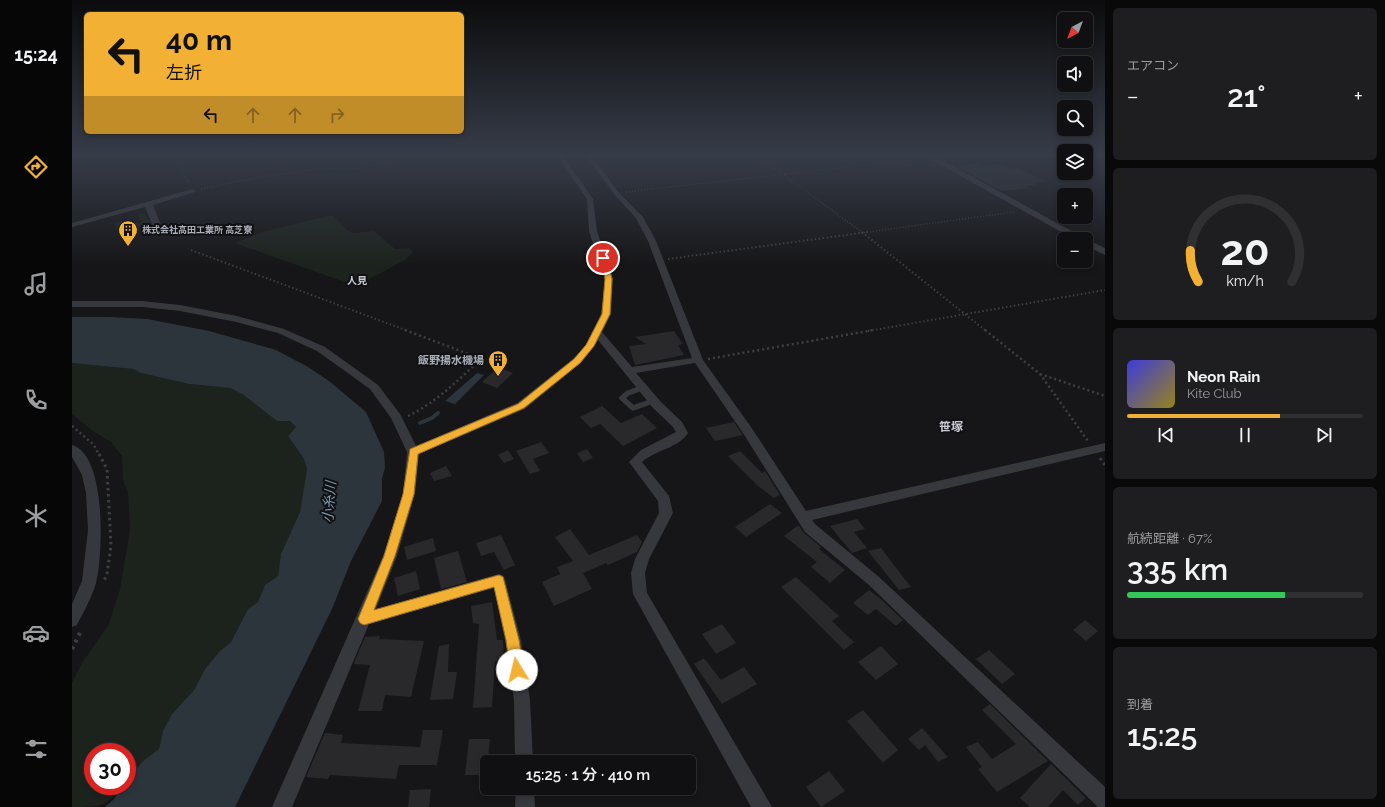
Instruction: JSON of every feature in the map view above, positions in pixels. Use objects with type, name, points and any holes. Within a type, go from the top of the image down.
[{"type":"street","points":[[72,225],[191,192]]},
{"type":"street","points":[[413,452],[521,406],[577,361],[590,346],[606,314],[609,279],[593,231],[590,199],[585,192]]},
{"type":"street","points":[[993,192],[1068,232]]},
{"type":"street","points":[[616,193],[639,217],[660,260],[698,360],[747,430],[810,528],[874,581],[1105,800]]},
{"type":"street","points":[[149,203],[149,208],[157,226]]},
{"type":"street","points":[[1093,246],[1105,252]]},
{"type":"street","points":[[72,304],[142,304],[180,308],[237,319],[281,331],[321,349],[374,387],[398,420],[413,452],[409,494],[390,556],[282,807]]},
{"type":"street","points":[[596,332],[653,401],[678,425],[682,433],[675,439],[640,456],[635,462],[664,500],[666,513],[642,559],[638,573],[640,594],[762,807]]},
{"type":"street","points":[[628,372],[698,360]]},
{"type":"street","points":[[803,517],[1099,448]]},
{"type":"street","points":[[72,449],[90,478],[95,536],[89,582],[72,620]]},
{"type":"street","points":[[364,619],[499,580],[513,640],[522,700],[524,755]]},
{"type":"street","points":[[525,807],[526,795]]},
{"type":"lane","points":[[642,388],[628,393],[622,398],[633,408],[653,401]]},
{"type":"path","points":[[616,193],[628,192]]},
{"type":"path","points":[[806,192],[862,232],[964,315],[1040,374],[1099,448],[1105,465]]},
{"type":"path","points":[[660,260],[1028,210]]},
{"type":"path","points":[[190,250],[479,358],[478,362],[426,408],[398,420]]},
{"type":"path","points":[[698,360],[1105,290]]},
{"type":"path","points":[[1040,374],[1105,396]]},
{"type":"shaded area","points":[[144,213],[152,224],[119,234],[122,229],[115,227],[115,223],[121,221],[141,223],[142,220],[139,220],[138,215]]},
{"type":"shaded area","points":[[332,215],[348,231],[354,233],[374,231],[395,249],[409,248],[413,252],[405,260],[356,286],[235,243],[265,231]]},
{"type":"shaded area","points":[[72,363],[133,369],[141,373],[189,384],[230,388],[242,394],[277,421],[290,421],[296,427],[288,436],[304,459],[307,469],[300,512],[281,554],[278,576],[265,585],[258,602],[248,609],[231,642],[219,652],[205,669],[194,690],[172,714],[163,731],[159,749],[143,761],[136,769],[136,743],[84,743],[84,795],[115,795],[107,802],[90,807],[72,807],[72,683],[82,663],[109,624],[120,589],[130,530],[128,493],[123,480],[122,456],[111,442],[93,431],[72,414]]},
{"type":"water","name":"小糸川","points":[[72,317],[147,319],[209,331],[276,350],[308,367],[329,381],[366,412],[384,452],[385,467],[382,479],[382,501],[351,561],[332,609],[235,807],[105,807],[117,795],[136,795],[136,769],[143,761],[159,749],[163,731],[172,714],[194,690],[205,669],[219,652],[231,642],[248,609],[258,602],[265,585],[278,576],[281,554],[300,512],[307,469],[304,459],[288,436],[296,427],[290,421],[277,421],[242,394],[230,388],[189,384],[141,373],[133,369],[72,363]]},
{"type":"water","points":[[477,373],[484,375],[455,404],[445,401]]},
{"type":"building","points":[[674,331],[683,344],[678,345],[684,355],[635,365],[629,346],[646,344],[635,337]]},
{"type":"building","name":"飯野揚水機場","points":[[498,367],[513,373],[497,388],[482,382]]},
{"type":"building","points":[[602,406],[621,423],[642,414],[657,428],[623,446],[600,424],[591,428],[580,417]]},
{"type":"building","points":[[734,422],[743,435],[715,441],[706,428]]},
{"type":"building","points":[[541,442],[549,453],[533,459],[540,471],[530,474],[516,451]]},
{"type":"building","points":[[587,449],[593,458],[583,462],[577,453]]},
{"type":"building","points":[[508,450],[514,459],[504,463],[498,455]]},
{"type":"building","points":[[740,451],[762,473],[765,471],[780,495],[774,498],[758,486],[728,456]]},
{"type":"building","points":[[446,466],[452,476],[434,481],[430,473]]},
{"type":"building","points":[[770,504],[782,513],[746,537],[735,527]]},
{"type":"building","points":[[857,519],[865,529],[854,532],[867,548],[852,553],[830,526]]},
{"type":"building","points":[[799,526],[804,533],[821,547],[819,549],[845,570],[830,583],[811,567],[817,562],[784,536]]},
{"type":"building","points":[[570,529],[589,555],[637,535],[642,542],[637,552],[608,565],[606,563],[583,573],[592,589],[554,606],[542,582],[560,574],[557,567],[573,561],[555,537]]},
{"type":"building","points":[[501,535],[515,565],[504,570],[494,552],[481,556],[476,543]]},
{"type":"building","points":[[433,538],[436,551],[407,560],[404,547]]},
{"type":"building","points":[[881,548],[911,587],[899,590],[868,551]]},
{"type":"building","points":[[458,551],[467,582],[441,589],[434,558]]},
{"type":"building","points":[[416,571],[420,589],[398,596],[394,578]]},
{"type":"building","points":[[796,577],[839,616],[832,621],[854,642],[844,650],[781,587]]},
{"type":"building","points":[[869,590],[903,620],[896,626],[876,609],[868,615],[853,603]]},
{"type":"building","points":[[492,602],[497,640],[503,640],[504,661],[495,661],[492,707],[473,708],[479,624],[473,623],[471,606]]},
{"type":"building","points":[[1085,620],[1098,631],[1086,641],[1073,630]]},
{"type":"building","points":[[722,624],[736,643],[716,654],[702,634]]},
{"type":"building","points":[[380,636],[379,639],[424,641],[411,697],[385,695],[382,711],[358,711],[370,665],[354,664],[365,637]]},
{"type":"building","points":[[449,644],[448,672],[457,672],[453,699],[430,700],[439,646]]},
{"type":"building","points":[[881,646],[898,664],[876,680],[858,662]]},
{"type":"building","points":[[989,650],[1015,674],[1002,684],[976,659]]},
{"type":"building","points":[[704,658],[721,680],[744,667],[757,684],[722,704],[694,664]]},
{"type":"building","points":[[990,704],[1048,761],[997,792],[978,769],[982,767],[966,747],[978,742],[992,759],[1016,744],[982,710]]},
{"type":"building","points":[[863,710],[898,750],[883,763],[847,721]]},
{"type":"building","points":[[922,728],[948,757],[938,762],[925,745],[919,750],[908,739]]},
{"type":"building","points":[[423,730],[443,730],[437,765],[399,765],[396,779],[330,775],[328,779],[306,777],[325,733],[343,735],[341,743],[420,747]]},
{"type":"building","points":[[469,739],[490,739],[488,755],[480,755],[480,775],[465,775]]},
{"type":"building","points":[[1051,764],[1086,798],[1078,805],[1063,790],[1048,807],[1030,807],[1020,798]]},
{"type":"building","points":[[829,771],[845,791],[821,807],[806,787]]},
{"type":"building","points":[[431,789],[429,807],[408,807],[410,790]]},
{"type":"waterway","points":[[420,423],[432,418],[438,413]]},
{"type":"place","name":"株式会社高田工業所 高芝寮","points":[[128,247]]},
{"type":"place","name":"飯野揚水機場","points":[[498,377]]},
{"type":"district","name":"人見","points":[[357,280]]},
{"type":"district","name":"笹塚","points":[[951,427]]},
{"type":"route","points":[[517,670],[513,640],[499,580],[364,619],[390,556],[409,494],[413,452],[521,406],[577,361],[590,346],[606,314],[609,279],[603,258]]}]
